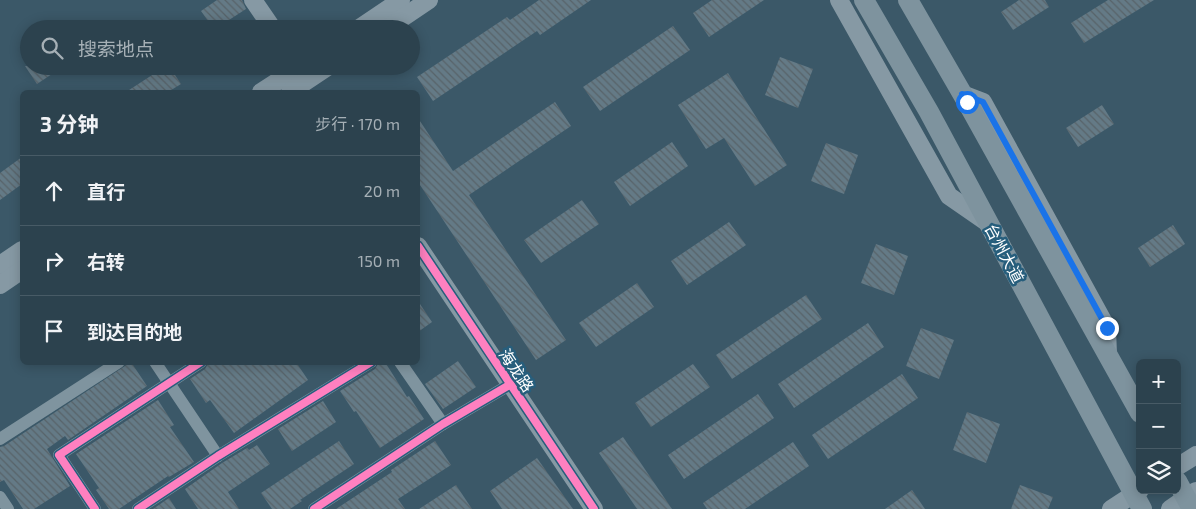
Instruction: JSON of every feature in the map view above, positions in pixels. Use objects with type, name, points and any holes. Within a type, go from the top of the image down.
[{"type":"main road","points":[[253,0],[267,20]]},
{"type":"main road","points":[[371,20],[401,0]]},
{"type":"main road","points":[[399,20],[429,0]]},
{"type":"main road","points":[[839,0],[950,196],[988,223]]},
{"type":"main road","name":"台州大道","points":[[864,0],[929,112],[1138,498]]},
{"type":"main road","points":[[908,0],[1136,406]]},
{"type":"main road","points":[[266,90],[304,75]]},
{"type":"main road","points":[[292,90],[304,75]]},
{"type":"main road","name":"海龙路","points":[[420,249],[594,509]]},
{"type":"main road","points":[[0,265],[20,251]]},
{"type":"main road","points":[[0,285],[20,271]]},
{"type":"main road","points":[[1181,464],[1196,455]]},
{"type":"main road","points":[[1170,509],[1188,495]]},
{"type":"main road","points":[[1111,509],[1138,498]]},
{"type":"street","points":[[0,439],[114,365]]},
{"type":"street","points":[[157,365],[218,456]]},
{"type":"street","points":[[95,509],[59,455],[197,365]]},
{"type":"street","points":[[138,509],[218,456],[366,365]]},
{"type":"street","points":[[402,365],[443,424]]},
{"type":"street","points":[[314,509],[443,424],[511,384]]},
{"type":"street","points":[[0,497],[8,509]]},
{"type":"building","points":[[217,0],[242,0],[246,9],[229,20],[207,20],[201,11]]},
{"type":"building","points":[[539,0],[591,0],[540,35],[537,31],[433,101],[417,77],[507,17],[510,20]]},
{"type":"building","points":[[712,0],[764,0],[709,37],[693,13]]},
{"type":"building","points":[[1019,0],[1045,0],[1049,7],[1013,30],[1001,12]]},
{"type":"building","points":[[1108,0],[1154,0],[1084,43],[1071,23]]},
{"type":"building","points":[[673,26],[690,50],[600,111],[583,87]]},
{"type":"building","points":[[780,57],[813,69],[798,108],[765,95]]},
{"type":"building","points":[[728,73],[787,165],[755,186],[724,138],[706,149],[678,105]]},
{"type":"building","points":[[31,75],[50,75],[37,84]]},
{"type":"building","points":[[152,75],[175,75],[181,84],[171,90],[129,90]]},
{"type":"building","points":[[555,102],[571,126],[469,195],[566,340],[536,360],[420,185],[420,121],[453,171]]},
{"type":"building","points":[[1102,105],[1114,124],[1078,147],[1066,128]]},
{"type":"building","points":[[672,142],[688,166],[630,206],[614,182]]},
{"type":"building","points":[[826,143],[858,155],[844,194],[811,181]]},
{"type":"building","points":[[20,158],[20,185],[0,200],[0,173]]},
{"type":"building","points":[[582,200],[599,224],[541,263],[524,240]]},
{"type":"building","points":[[729,222],[746,245],[687,285],[671,261]]},
{"type":"building","points":[[1173,225],[1185,244],[1150,267],[1138,248]]},
{"type":"building","points":[[876,244],[908,256],[894,295],[861,283]]},
{"type":"building","points":[[637,283],[654,307],[596,347],[579,323]]},
{"type":"building","points":[[806,295],[822,319],[732,379],[716,355]]},
{"type":"building","points":[[420,304],[432,322],[420,331]]},
{"type":"building","points":[[868,323],[884,347],[794,408],[778,384]]},
{"type":"building","points":[[921,328],[954,340],[939,379],[906,366]]},
{"type":"building","points":[[458,361],[476,387],[443,409],[425,384]]},
{"type":"building","points":[[693,364],[710,387],[651,427],[635,403]]},
{"type":"building","points":[[126,365],[133,365],[147,386],[68,440],[65,436],[47,449],[70,486],[34,509],[23,509],[4,480],[0,482],[0,447]]},
{"type":"building","points":[[207,365],[298,365],[308,380],[234,433],[210,400],[206,403],[190,379],[205,369]]},
{"type":"building","points":[[377,365],[387,365],[407,397],[409,396],[424,419],[380,448],[356,411],[354,412],[340,391],[375,369]]},
{"type":"building","points":[[902,374],[918,398],[828,459],[812,435]]},
{"type":"building","points":[[758,394],[774,418],[684,479],[668,455]]},
{"type":"building","points":[[158,400],[174,425],[170,427],[194,462],[168,476],[119,509],[109,509],[96,490],[99,488],[76,454]]},
{"type":"building","points":[[323,401],[336,422],[292,451],[278,429]]},
{"type":"building","points":[[967,412],[1000,424],[986,463],[953,450]]},
{"type":"building","points":[[623,437],[672,509],[637,509],[599,453]]},
{"type":"building","points":[[339,441],[354,464],[300,500],[302,501],[290,509],[272,509],[261,493]]},
{"type":"building","points":[[435,441],[451,465],[398,499],[405,509],[336,509],[392,472],[391,470]]},
{"type":"building","points":[[793,442],[809,466],[745,509],[707,509],[703,503]]},
{"type":"building","points":[[257,445],[270,464],[228,492],[239,509],[198,509],[185,489],[222,463],[247,448],[249,450]]},
{"type":"building","points":[[537,458],[573,509],[502,509],[490,491]]},
{"type":"building","points":[[456,485],[472,509],[419,509]]},
{"type":"building","points":[[1020,485],[1053,497],[1048,509],[1011,509]]},
{"type":"building","points":[[912,490],[925,509],[885,509]]},
{"type":"building","points":[[169,498],[176,509],[153,509]]},
{"type":"cycle path","points":[[420,249],[594,509]]},
{"type":"cycle path","points":[[95,509],[59,455],[196,365]]},
{"type":"cycle path","points":[[138,509],[218,456],[366,365]]},
{"type":"cycle path","points":[[314,509],[443,424],[511,384]]},
{"type":"route","points":[[967,102],[962,94],[983,102],[1107,328]]}]
